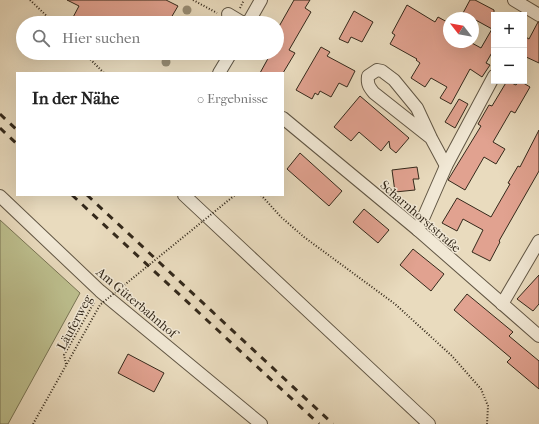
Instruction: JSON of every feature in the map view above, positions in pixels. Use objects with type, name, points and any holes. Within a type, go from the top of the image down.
[{"type":"street","points":[[252,16],[262,0]]},
{"type":"street","points":[[514,0],[531,14]]},
{"type":"street","points":[[224,14],[228,16]]},
{"type":"street","points":[[224,71],[228,60]]},
{"type":"street","points":[[431,138],[374,93],[369,88],[367,81],[368,76],[377,70],[382,71],[394,80],[417,108],[446,166]]},
{"type":"street","points":[[418,230],[446,166],[491,82]]},
{"type":"street","name":"Scharnhorststraße","points":[[284,119],[418,230],[539,336]]},
{"type":"street","name":"Am Güterbahnhof","points":[[0,196],[100,291],[261,424]]},
{"type":"street","points":[[185,196],[429,424]]},
{"type":"street","points":[[502,304],[539,241]]},
{"type":"path","points":[[30,0],[47,16]]},
{"type":"path","points":[[193,0],[224,14]]},
{"type":"path","points":[[91,60],[103,72]]},
{"type":"path","points":[[66,365],[101,304],[234,196]]},
{"type":"path","points":[[263,196],[282,217],[304,237],[389,300],[452,356],[481,389],[488,406],[487,424]]},
{"type":"path","name":"Läuferweg","points":[[33,424],[66,365],[64,355],[100,291]]},
{"type":"green space","points":[[0,220],[80,293],[8,424],[0,424]]},
{"type":"building","points":[[67,0],[166,0],[178,6],[172,16],[74,16],[79,6]]},
{"type":"building","points":[[294,0],[310,0],[305,8],[311,12],[289,50],[295,53],[284,72],[261,72],[267,60],[284,60],[284,18]]},
{"type":"building","points":[[470,0],[475,0],[494,10],[494,12],[491,12],[491,28],[479,22],[479,12],[464,12]]},
{"type":"building","points":[[407,5],[435,22],[438,17],[443,20],[443,48],[481,48],[491,31],[491,54],[486,63],[490,65],[482,77],[470,69],[451,104],[440,98],[447,87],[431,78],[425,87],[411,78],[420,63],[416,60],[417,59],[390,44],[395,35],[392,33]]},
{"type":"building","points":[[354,11],[373,22],[362,42],[351,37],[348,43],[339,39]]},
{"type":"building","points":[[539,22],[539,63],[527,57],[527,38],[529,39]]},
{"type":"building","points":[[321,47],[330,52],[327,56],[355,71],[347,87],[339,83],[331,97],[320,91],[318,95],[315,93],[312,99],[296,90]]},
{"type":"building","points":[[505,84],[525,84],[530,87],[515,113],[511,111],[493,142],[505,149],[496,164],[484,157],[465,190],[448,180],[481,126],[478,124],[489,105],[492,106]]},
{"type":"building","points":[[360,96],[409,138],[396,153],[390,148],[389,141],[381,151],[359,132],[351,141],[334,127]]},
{"type":"building","points":[[459,99],[468,104],[455,128],[445,122]]},
{"type":"building","points":[[539,130],[539,171],[499,241],[500,242],[490,261],[472,252],[483,230],[463,219],[457,231],[442,223],[457,198],[491,217],[510,184],[508,183],[518,166],[520,167]]},
{"type":"building","points":[[300,153],[342,191],[329,206],[287,169]]},
{"type":"building","points":[[417,167],[419,179],[413,179],[415,190],[395,192],[392,170]]},
{"type":"building","points":[[364,209],[389,230],[378,243],[353,222]]},
{"type":"building","points":[[413,249],[444,274],[431,291],[400,265]]},
{"type":"building","points":[[539,275],[539,304],[533,311],[517,299]]},
{"type":"building","points":[[467,294],[513,332],[509,336],[539,361],[539,389],[507,362],[511,358],[454,310]]},
{"type":"building","points":[[128,354],[164,373],[154,392],[118,373]]},
{"type":"railway","points":[[0,114],[16,129]]},
{"type":"railway","points":[[0,128],[16,143]]},
{"type":"railway","points":[[73,196],[319,424]]},
{"type":"railway","points":[[88,196],[333,424]]}]
